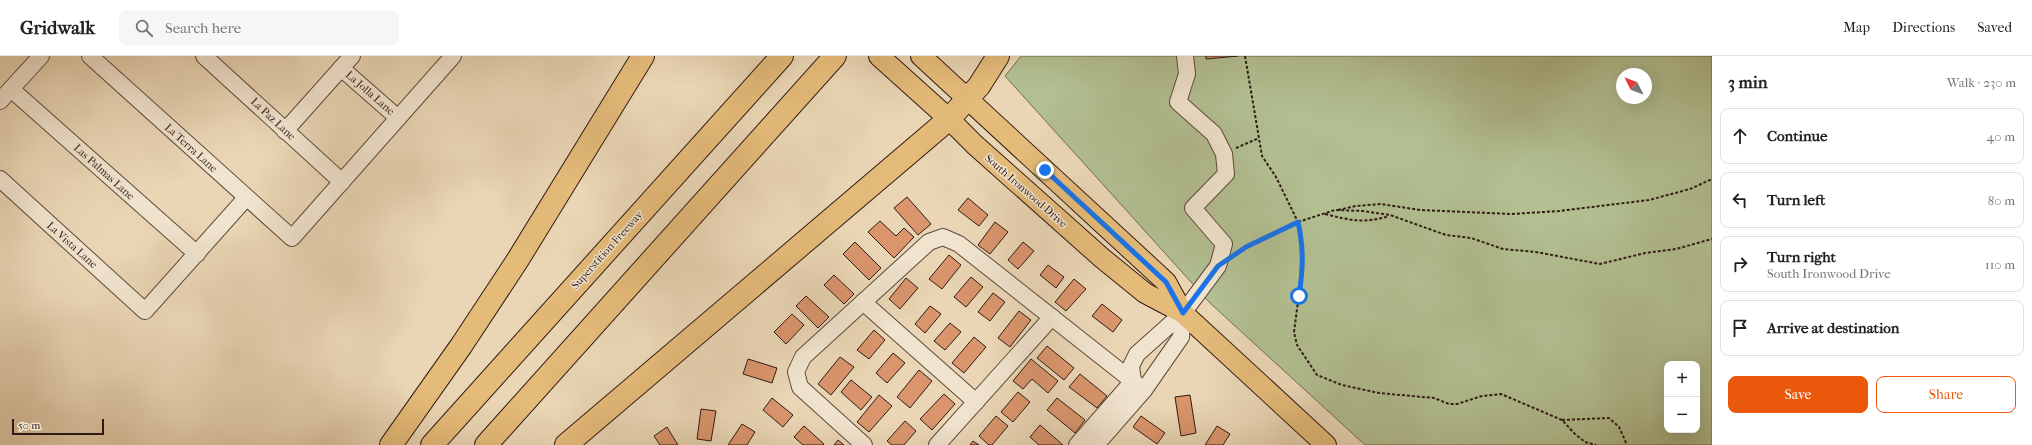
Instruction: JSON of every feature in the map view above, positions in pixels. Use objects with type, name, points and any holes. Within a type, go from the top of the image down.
[{"type":"highway","points":[[391,445],[461,346],[517,261],[643,56]]},
{"type":"highway","name":"Superstition Freeway","points":[[432,445],[782,56]]},
{"type":"highway","points":[[566,445],[949,119],[979,86],[998,56]]},
{"type":"highway","points":[[486,445],[831,61]]},
{"type":"main road","name":"South Ironwood Drive","points":[[879,56],[949,119],[975,145],[1102,258],[1145,293],[1183,313],[1326,445]]},
{"type":"main road","name":"South Ironwood Drive","points":[[921,56],[1166,282],[1183,313]]},
{"type":"lane","points":[[0,102],[41,56]]},
{"type":"lane","name":"La Terra Lane","points":[[90,56],[292,238],[342,182]]},
{"type":"lane","name":"La Paz Lane","points":[[204,56],[284,131],[342,182]]},
{"type":"lane","points":[[284,131],[352,56]]},
{"type":"lane","points":[[1139,386],[1131,366],[1140,350],[1183,313],[1218,266],[1224,244],[1193,208],[1226,174],[1224,154],[1214,134],[1178,102],[1187,74],[1185,56]]},
{"type":"lane","points":[[342,182],[398,118],[447,58]]},
{"type":"lane","name":"La Jolla Lane","points":[[341,68],[398,118]]},
{"type":"lane","name":"Las Palmas Lane","points":[[11,89],[197,254]]},
{"type":"lane","name":"La Vista Lane","points":[[0,179],[145,311],[197,254]]},
{"type":"lane","points":[[197,254],[246,198]]},
{"type":"lane","points":[[864,445],[800,388],[796,372],[803,357],[929,242],[943,237],[959,244],[1139,386]]},
{"type":"lane","points":[[863,302],[976,402]]},
{"type":"lane","points":[[1077,445],[1160,366],[1180,337],[1183,313]]},
{"type":"lane","points":[[937,445],[1052,317]]},
{"type":"lane","points":[[1140,350],[1160,366]]},
{"type":"lane","points":[[1096,445],[1139,386]]},
{"type":"path","points":[[1245,56],[1262,156],[1276,177],[1298,222],[1302,240],[1303,264],[1294,332],[1297,345],[1317,374],[1342,385],[1380,393],[1434,398],[1449,404],[1457,404],[1482,396],[1501,394],[1562,420],[1585,442],[1596,445]]},
{"type":"path","points":[[1224,154],[1259,138]]},
{"type":"path","points":[[1218,266],[1246,247],[1298,222],[1335,210],[1356,206],[1381,204],[1420,210],[1512,214],[1559,211],[1649,200],[1690,189],[1712,179]]},
{"type":"path","points":[[1335,210],[1363,211],[1390,215],[1446,235],[1471,238],[1503,248],[1536,252],[1600,264],[1646,253],[1676,249],[1712,238]]},
{"type":"path","points":[[1324,214],[1351,221],[1372,221],[1390,215]]},
{"type":"path","points":[[1562,420],[1609,418],[1619,427],[1626,445]]},
{"type":"green space","points":[[1021,56],[1712,56],[1712,445],[1365,445],[1210,303],[1005,76]]},
{"type":"building","points":[[1206,56],[1238,56],[1206,59]]},
{"type":"building","points":[[907,197],[931,224],[918,235],[894,208]]},
{"type":"building","points":[[968,198],[988,215],[979,226],[958,210]]},
{"type":"building","points":[[880,221],[896,236],[904,228],[914,237],[894,258],[868,232]]},
{"type":"building","points":[[995,222],[1008,232],[990,254],[978,245]]},
{"type":"building","points":[[855,242],[881,268],[869,280],[843,254]]},
{"type":"building","points":[[1023,242],[1034,251],[1018,269],[1008,260]]},
{"type":"building","points":[[949,255],[961,265],[942,289],[929,279]]},
{"type":"building","points":[[1048,265],[1064,277],[1056,288],[1040,275]]},
{"type":"building","points":[[834,275],[854,294],[844,304],[824,285]]},
{"type":"building","points":[[971,277],[983,287],[966,307],[954,297]]},
{"type":"building","points":[[906,278],[918,288],[900,309],[889,299]]},
{"type":"building","points":[[1074,279],[1086,289],[1066,311],[1055,302]]},
{"type":"building","points":[[993,293],[1005,302],[990,321],[978,312]]},
{"type":"building","points":[[806,296],[829,317],[818,328],[796,306]]},
{"type":"building","points":[[1102,304],[1122,320],[1113,332],[1092,316]]},
{"type":"building","points":[[930,306],[941,314],[925,333],[915,324]]},
{"type":"building","points":[[1019,311],[1031,320],[1010,347],[998,338]]},
{"type":"building","points":[[792,314],[804,325],[786,344],[774,332]]},
{"type":"building","points":[[950,323],[961,332],[945,350],[934,341]]},
{"type":"building","points":[[874,330],[885,340],[869,359],[857,350]]},
{"type":"building","points":[[974,337],[986,347],[964,373],[952,363]]},
{"type":"building","points":[[1047,346],[1074,368],[1064,380],[1037,358]]},
{"type":"building","points":[[893,353],[905,363],[887,383],[876,373]]},
{"type":"building","points":[[840,357],[854,367],[831,395],[818,384]]},
{"type":"building","points":[[748,359],[777,368],[772,383],[743,374]]},
{"type":"building","points":[[1031,359],[1058,381],[1048,393],[1032,379],[1023,389],[1013,381]]},
{"type":"building","points":[[919,370],[932,381],[910,408],[897,397]]},
{"type":"building","points":[[1080,374],[1107,396],[1097,408],[1069,387]]},
{"type":"building","points":[[851,380],[872,397],[861,410],[841,392]]},
{"type":"building","points":[[1018,392],[1030,402],[1013,422],[1001,412]]},
{"type":"building","points":[[944,394],[955,404],[932,430],[920,419]]},
{"type":"building","points":[[879,395],[892,406],[869,432],[857,422]]},
{"type":"building","points":[[1190,395],[1196,433],[1181,436],[1175,397]]},
{"type":"building","points":[[772,398],[793,415],[783,427],[763,410]]},
{"type":"building","points":[[1057,398],[1085,420],[1075,433],[1047,410]]},
{"type":"building","points":[[701,409],[716,411],[711,441],[697,439]]},
{"type":"building","points":[[996,416],[1008,426],[992,445],[989,445],[979,436]]},
{"type":"building","points":[[1141,416],[1165,433],[1157,444],[1133,427]]},
{"type":"building","points":[[905,421],[916,431],[904,445],[892,445],[887,441]]},
{"type":"building","points":[[742,424],[755,432],[747,445],[728,445]]},
{"type":"building","points":[[1040,425],[1063,445],[1039,445],[1030,437]]},
{"type":"building","points":[[804,426],[824,444],[803,445],[794,437]]},
{"type":"building","points":[[1217,426],[1230,434],[1223,445],[1205,445]]},
{"type":"building","points":[[667,427],[678,445],[660,445],[654,436]]},
{"type":"building","points":[[838,440],[844,445],[834,445]]},
{"type":"building","points":[[973,441],[979,445],[970,445]]},
{"type":"route","points":[[1045,170],[1166,282],[1183,313],[1218,266],[1246,247],[1298,222],[1302,240],[1303,264],[1299,296]]}]
